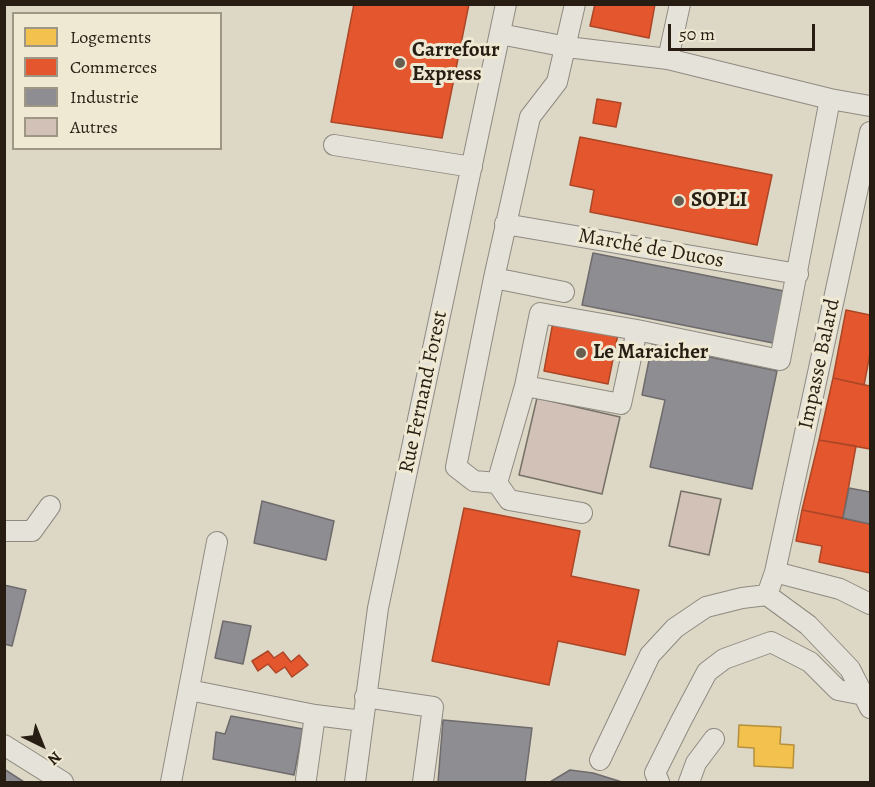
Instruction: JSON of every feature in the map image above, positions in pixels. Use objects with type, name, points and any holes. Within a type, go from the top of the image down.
[{"type":"street","name":"Rue Fernand Forest","points":[[355,783],[378,608],[506,4]]},
{"type":"street","points":[[575,4],[567,47],[557,82],[530,117],[505,224],[456,466],[474,480],[497,483],[509,500],[582,513]]},
{"type":"street","points":[[668,59],[680,4]]},
{"type":"street","points":[[500,34],[567,47],[668,59],[830,99],[870,106]]},
{"type":"street","points":[[497,483],[525,386],[540,313],[637,330],[780,360],[830,99]]},
{"type":"street","name":"Impasse Balard","points":[[767,596],[775,572],[870,132]]},
{"type":"street","points":[[334,145],[472,167]]},
{"type":"street","name":"Marché de Ducos","points":[[505,224],[798,274]]},
{"type":"street","points":[[494,278],[564,292]]},
{"type":"street","points":[[525,386],[621,404],[637,330]]},
{"type":"street","points":[[4,531],[32,531],[50,506]]},
{"type":"street","points":[[171,783],[217,542]]},
{"type":"street","points":[[775,572],[840,590],[870,604]]},
{"type":"street","points":[[600,760],[650,655],[675,628],[706,607],[742,598],[767,596],[808,625],[850,669],[867,701]]},
{"type":"street","points":[[659,783],[655,772],[681,721],[707,672],[724,659],[771,642],[810,662],[838,690],[867,701]]},
{"type":"street","points":[[189,690],[315,715],[363,721]]},
{"type":"street","points":[[365,697],[433,707],[423,783]]},
{"type":"street","points":[[306,779],[315,715]]},
{"type":"street","points":[[690,783],[696,763],[714,739]]},
{"type":"street","points":[[4,745],[63,783]]},
{"type":"building: Logements","points":[[739,725],[781,727],[780,744],[794,745],[793,768],[754,766],[754,748],[738,747]]},
{"type":"building: Commerces","name":"Carrefour Express","points":[[354,4],[469,4],[442,138],[331,122]]},
{"type":"building: Commerces","points":[[595,4],[655,4],[649,38],[590,26]]},
{"type":"building: Commerces","points":[[597,99],[621,103],[616,127],[593,123]]},
{"type":"building: Commerces","name":"SOPLI","points":[[580,137],[772,175],[757,245],[590,212],[594,190],[570,185]]},
{"type":"building: Commerces","points":[[846,310],[870,315],[870,354],[864,385],[833,378]]},
{"type":"building: Commerces","name":"Le Maraicher","points":[[553,322],[618,334],[608,384],[544,371]]},
{"type":"building: Commerces","points":[[833,378],[870,386],[870,449],[819,440]]},
{"type":"building: Commerces","points":[[819,440],[856,446],[843,518],[802,510]]},
{"type":"building: Commerces","points":[[464,508],[580,531],[571,576],[639,590],[625,655],[558,641],[549,685],[432,661]]},
{"type":"building: Commerces","points":[[802,510],[870,524],[870,573],[819,562],[822,546],[796,541]]},
{"type":"building: Commerces","points":[[268,651],[274,658],[283,652],[291,662],[299,655],[308,665],[292,677],[285,667],[276,673],[268,664],[258,671],[252,661]]},
{"type":"building: Industrie","points":[[593,253],[789,292],[778,344],[582,305]]},
{"type":"building: Industrie","points":[[652,345],[777,371],[752,489],[650,467],[665,400],[642,395]]},
{"type":"building: Industrie","points":[[849,488],[870,492],[870,524],[843,518]]},
{"type":"building: Industrie","points":[[262,501],[334,521],[326,560],[254,543]]},
{"type":"building: Industrie","points":[[4,585],[26,590],[12,646],[4,644]]},
{"type":"building: Industrie","points":[[223,621],[251,626],[243,664],[215,658]]},
{"type":"building: Industrie","points":[[231,716],[303,729],[294,775],[213,759],[216,732],[225,734]]},
{"type":"building: Industrie","points":[[443,720],[532,728],[525,782],[438,782]]},
{"type":"building: Industrie","points":[[4,769],[24,782],[4,782]]},
{"type":"building: Industrie","points":[[570,770],[593,773],[622,782],[550,782]]},
{"type":"building: Autres","points":[[537,398],[620,417],[602,494],[519,475]]},
{"type":"building: Autres","points":[[681,491],[721,499],[709,555],[669,546]]},
{"type":"place","name":"Carrefour Express","points":[[400,63]]},
{"type":"place","name":"SOPLI","points":[[679,201]]},
{"type":"place","name":"Le Maraicher","points":[[581,353]]}]
